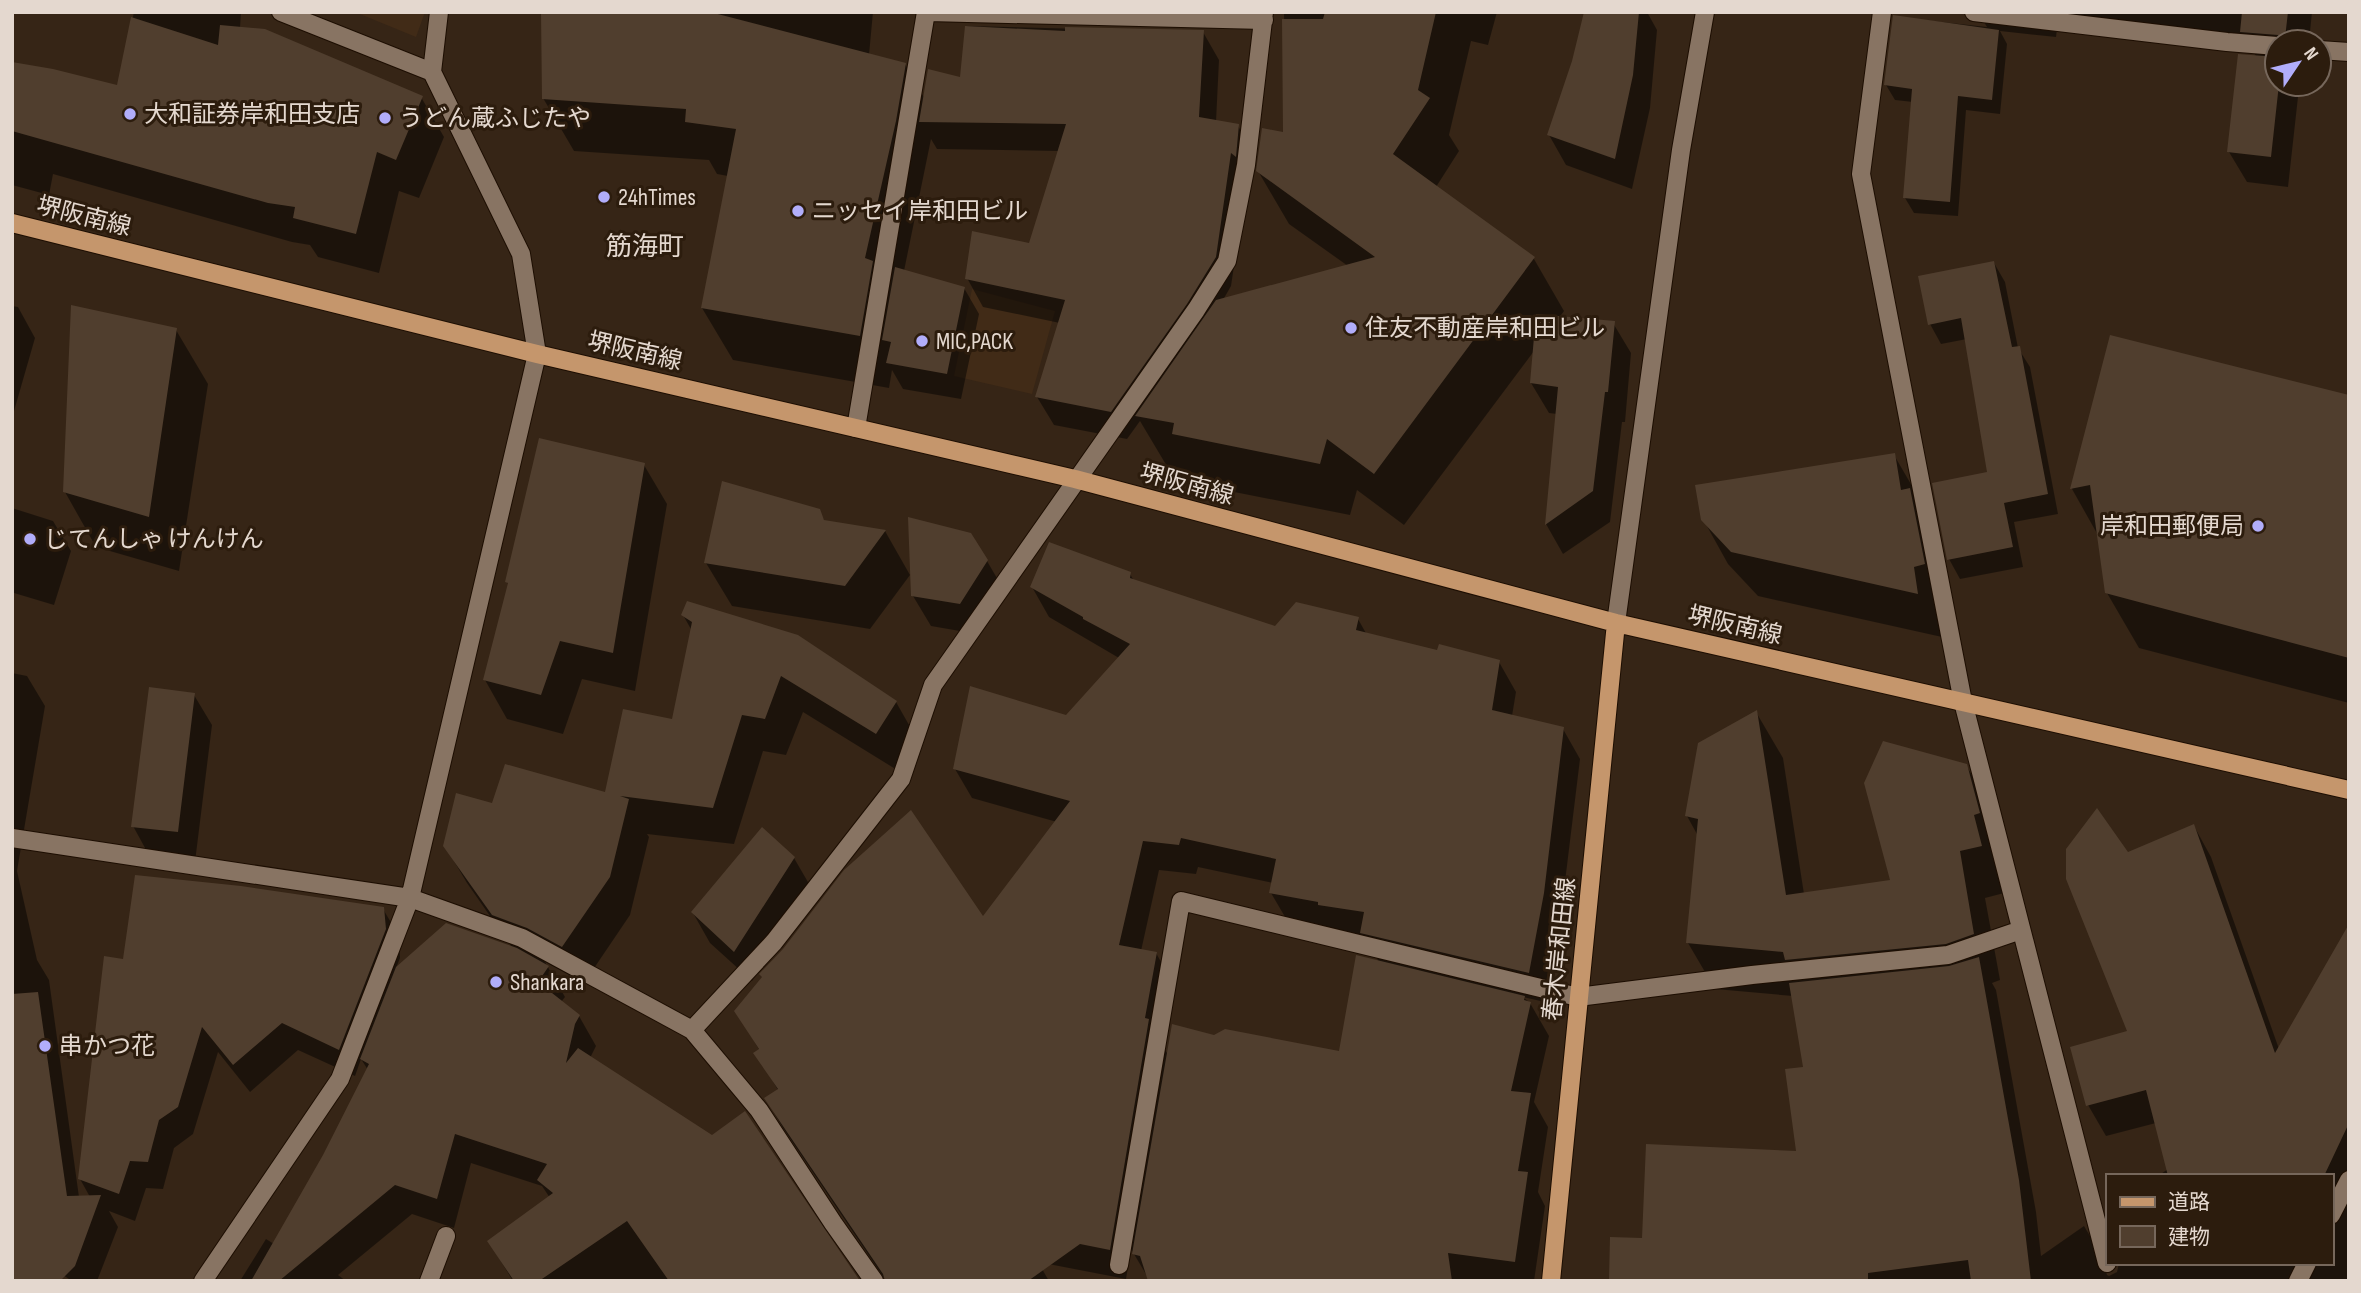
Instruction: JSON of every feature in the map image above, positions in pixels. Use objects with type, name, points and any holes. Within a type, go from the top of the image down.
[{"type":"main road","name":"堺阪南線","points":[[12,223],[537,354],[1075,479],[1616,623],[2349,790]]},
{"type":"main road","name":"春木岸和田線","points":[[1551,1281],[1616,623]]},
{"type":"street","points":[[281,12],[432,72]]},
{"type":"street","points":[[203,1281],[340,1079],[410,898],[537,354],[521,254],[432,72],[439,12]]},
{"type":"street","points":[[692,1030],[774,942],[901,779],[933,685],[1196,310],[1227,261],[1246,165],[1264,16],[928,12],[856,428]]},
{"type":"street","points":[[1616,623],[1681,150],[1705,12]]},
{"type":"street","points":[[1882,12],[1861,174],[1963,702],[2106,1259]]},
{"type":"street","points":[[1974,12],[2263,45]]},
{"type":"street","points":[[12,838],[410,898],[522,938],[692,1030],[759,1110],[874,1281]]},
{"type":"street","points":[[1119,1265],[1181,901],[1578,997],[1752,975],[1948,955],[2021,930]]},
{"type":"street","points":[[2333,1211],[2349,1180]]},
{"type":"street","points":[[429,1281],[446,1236]]},
{"type":"street","points":[[2298,1281],[2306,1265]]},
{"type":"shaded area","points":[[355,12],[425,12],[416,37]]},
{"type":"shaded area","points":[[972,289],[1055,311],[1032,394],[954,376]]},
{"type":"building","name":"ニッセイ岸和田ビル","points":[[541,12],[710,12],[906,63],[896,121],[865,258],[873,261],[860,336],[701,308],[736,129],[685,122],[686,109],[542,99]]},
{"type":"building","name":"住友不動産岸和田ビル","points":[[1325,12],[1436,12],[1418,90],[1430,98],[1393,154],[1535,257],[1374,474],[1327,439],[1320,464],[1172,434],[1174,423],[1135,416],[1216,300],[1375,257],[1256,171],[1262,128],[1283,132],[1282,19],[1323,19]]},
{"type":"building","points":[[1584,12],[1639,12],[1633,75],[1615,159],[1547,135],[1572,61]]},
{"type":"building","points":[[2242,12],[2288,12],[2286,28],[2263,28],[2263,34],[2240,32]]},
{"type":"building","points":[[1893,15],[1999,30],[1992,100],[1958,96],[1950,202],[1903,198],[1912,89],[1884,85]]},
{"type":"building","points":[[131,17],[218,45],[220,25],[265,29],[423,96],[396,160],[377,152],[356,234],[293,218],[295,207],[268,203],[12,131],[12,62],[117,85]]},
{"type":"building","points":[[965,26],[1065,31],[1065,27],[1204,30],[1199,117],[1239,124],[1236,157],[1231,153],[1216,257],[1187,304],[1111,412],[1035,397],[1065,300],[965,279],[972,231],[1029,243],[1066,124],[919,122],[928,69],[960,77]]},
{"type":"building","points":[[2238,54],[2263,56],[2263,98],[2277,98],[2271,157],[2227,152]]},
{"type":"building","points":[[1994,261],[2012,347],[2020,346],[2048,494],[2004,503],[2013,547],[1947,560],[1932,483],[1987,472],[1961,318],[1928,325],[1918,276]]},
{"type":"building","points":[[895,267],[965,287],[947,374],[886,363],[891,342],[882,340]]},
{"type":"building","points":[[71,305],[177,328],[149,517],[63,492]]},
{"type":"building","points":[[1536,314],[1615,321],[1608,392],[1605,392],[1593,491],[1545,525],[1558,387],[1530,383]]},
{"type":"building","name":"岸和田郵便局","points":[[2110,335],[2349,395],[2349,658],[2105,593],[2090,485],[2070,489]]},
{"type":"building","points":[[539,438],[645,463],[613,653],[560,641],[541,695],[483,680],[508,583],[505,582]]},
{"type":"building","points":[[1895,453],[1901,490],[1910,488],[1925,564],[1914,567],[1918,594],[1731,552],[1701,520],[1695,485]]},
{"type":"building","points":[[722,481],[820,509],[824,520],[886,530],[845,586],[704,563]]},
{"type":"building","points":[[908,517],[971,533],[988,560],[960,604],[911,596]]},
{"type":"building","points":[[1049,542],[1131,572],[1130,578],[1275,626],[1296,602],[1359,617],[1356,630],[1437,650],[1439,644],[1500,660],[1492,710],[1564,727],[1544,893],[1529,973],[1360,933],[1364,912],[1318,905],[1318,902],[1269,893],[1276,859],[1181,838],[1179,845],[1143,841],[1119,945],[1157,952],[1145,1018],[1149,1019],[1110,1250],[1080,1244],[1028,1281],[885,1281],[883,1274],[764,1098],[778,1089],[753,1053],[759,1049],[734,1011],[762,977],[759,974],[783,949],[844,870],[911,810],[983,916],[1070,801],[953,769],[970,686],[1066,715],[1130,644],[1030,587]]},
{"type":"building","points":[[687,601],[798,635],[897,701],[876,734],[781,676],[765,719],[742,715],[713,808],[620,796],[629,799],[610,877],[562,947],[527,928],[492,915],[443,846],[456,793],[492,803],[505,764],[605,792],[623,709],[672,719],[692,622],[681,615]]},
{"type":"building","points":[[149,687],[195,693],[178,832],[131,827]]},
{"type":"building","points":[[1757,710],[1786,895],[1890,880],[1864,783],[1883,741],[1967,764],[1980,813],[1974,815],[1982,846],[1960,851],[1974,934],[1946,944],[1785,960],[1783,952],[1686,943],[1698,819],[1685,816],[1698,743]]},
{"type":"building","points":[[2097,808],[2128,852],[2194,824],[2275,1053],[2349,924],[2349,1123],[2325,1174],[2167,1174],[2146,1090],[2086,1106],[2070,1047],[2127,1031],[2066,879],[2066,849]]},
{"type":"building","points":[[762,827],[795,857],[734,952],[691,912]]},
{"type":"building","points":[[135,875],[241,886],[384,907],[386,929],[339,1050],[282,1023],[233,1065],[202,1027],[178,1107],[159,1120],[148,1162],[130,1161],[119,1194],[78,1179],[104,956],[123,959]]},
{"type":"building","points":[[446,923],[517,948],[549,966],[538,982],[580,1015],[575,1024],[566,1063],[578,1048],[712,1135],[745,1111],[860,1281],[669,1281],[627,1221],[539,1281],[514,1281],[487,1241],[553,1193],[537,1180],[547,1164],[455,1134],[437,1199],[395,1185],[279,1281],[251,1281],[323,1155],[369,1064],[360,1059],[396,967]]},
{"type":"building","points":[[1356,955],[1525,996],[1524,1000],[1531,1002],[1511,1091],[1531,1093],[1518,1171],[1528,1172],[1515,1262],[1448,1253],[1452,1281],[1148,1281],[1140,1256],[1132,1254],[1172,1024],[1214,1035],[1225,1029],[1339,1051]]},
{"type":"building","points":[[1979,957],[2019,1180],[2031,1281],[1971,1281],[1968,1260],[1868,1273],[1868,1281],[1609,1281],[1610,1237],[1642,1238],[1646,1144],[1796,1151],[1785,1069],[1803,1067],[1789,983],[1949,966]]},
{"type":"building","points":[[38,992],[67,1196],[101,1195],[75,1266],[60,1281],[12,1281],[12,994]]},
{"type":"place","name":"大和証券岸和田支店","points":[[130,114]]},
{"type":"place","name":"うどん蔵ふじたや","points":[[385,118]]},
{"type":"place","name":"24hTimes","points":[[604,197]]},
{"type":"place","name":"ニッセイ岸和田ビル","points":[[798,211]]},
{"type":"place","name":"住友不動産岸和田ビル","points":[[1351,328]]},
{"type":"place","name":"MIC,PACK","points":[[922,341]]},
{"type":"place","name":"岸和田郵便局","points":[[2258,526]]},
{"type":"place","name":"じてんしゃ けんけん","points":[[30,539]]},
{"type":"place","name":"Shankara","points":[[496,982]]},
{"type":"place","name":"串かつ花","points":[[45,1046]]},
{"type":"district","name":"筋海町","points":[[645,246]]}]
